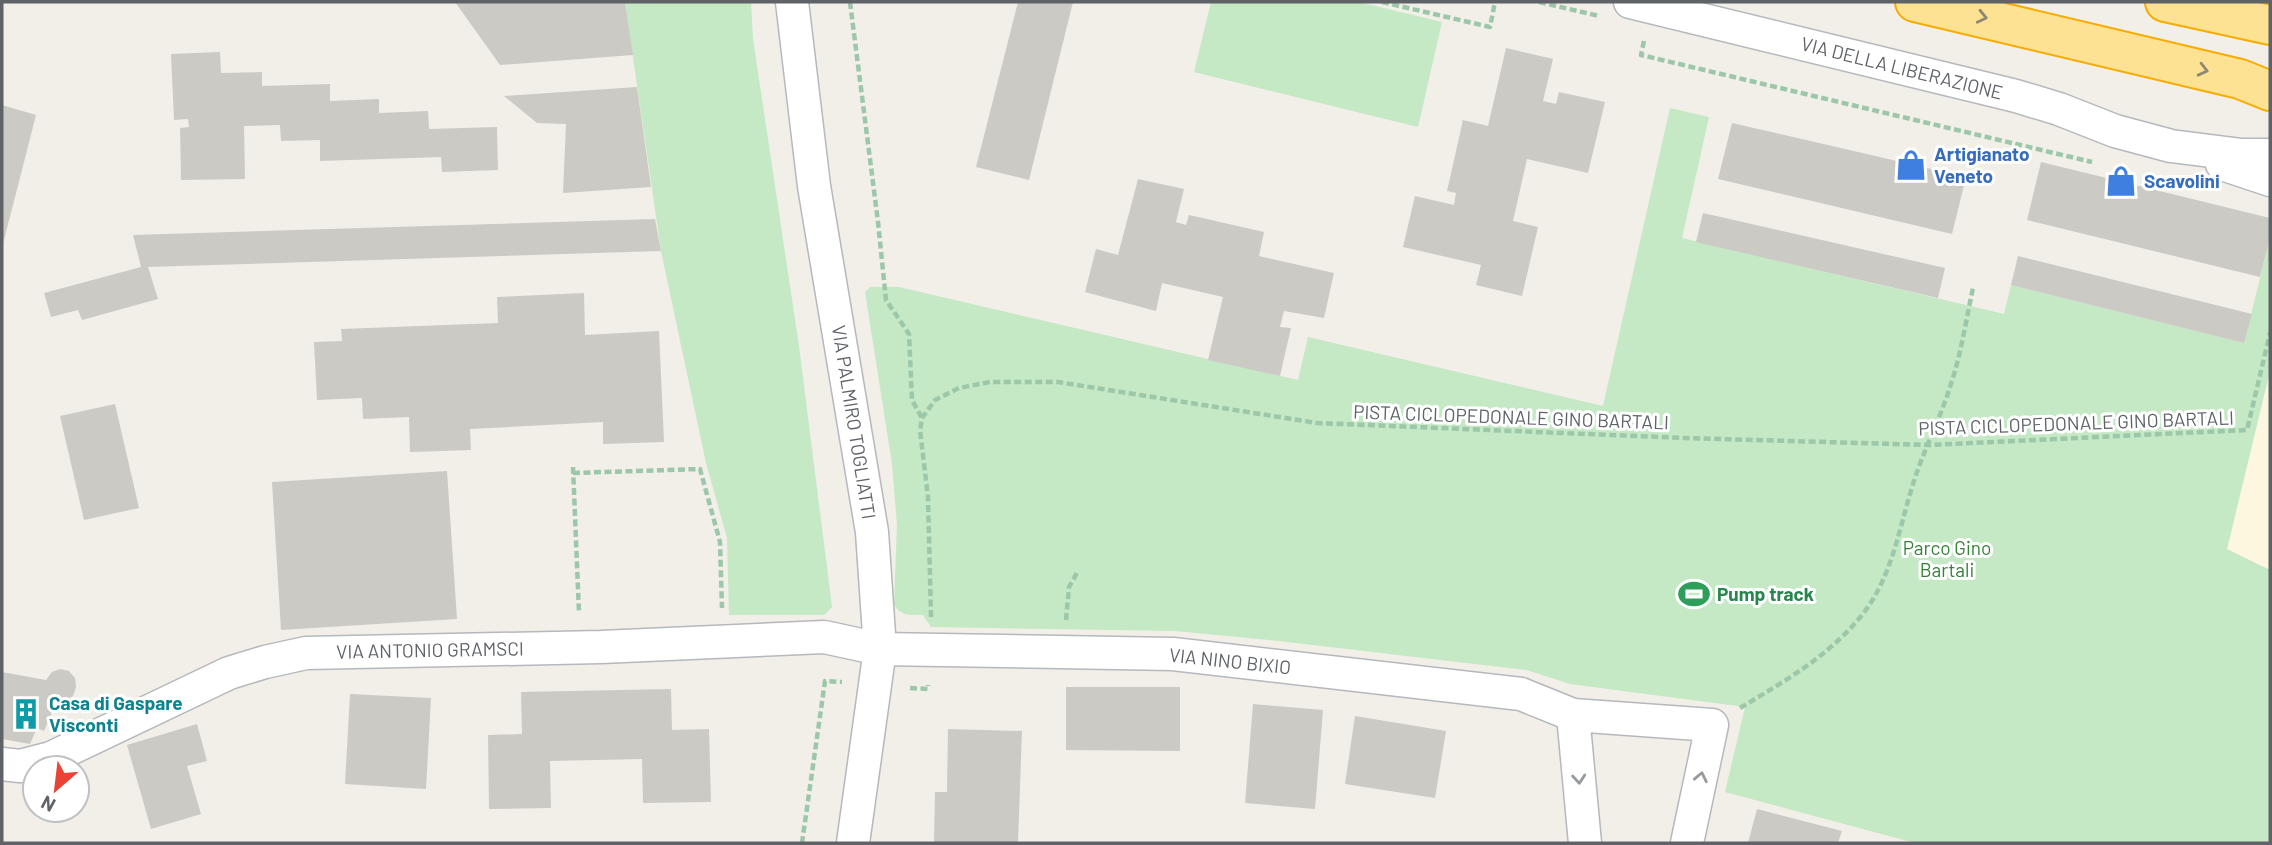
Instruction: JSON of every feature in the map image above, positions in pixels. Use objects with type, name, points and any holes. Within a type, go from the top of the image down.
[{"type":"highway","points":[[1915,2],[2239,79],[2270,91]]},
{"type":"highway","points":[[2165,2],[2270,25]]},
{"type":"street","name":"VIA PALMIRO TOGLIATTI","points":[[792,2],[814,186],[872,533],[880,649],[853,843]]},
{"type":"street","name":"VIA DELLA LIBERAZIONE","points":[[1618,10],[2016,96],[2270,180]]},
{"type":"street","name":"VIA DELLA LIBERAZIONE","points":[[2171,146],[2242,155],[2270,155]]},
{"type":"street","name":"VIA ANTONIO GRAMSCI","points":[[2,764],[20,766],[51,758],[229,673],[306,653],[580,647],[824,637],[880,649]]},
{"type":"street","name":"VIA NINO BIXIO","points":[[880,649],[1173,654],[1521,694],[1573,715],[1712,725]]},
{"type":"street","points":[[1573,715],[1585,843]]},
{"type":"street","points":[[1686,843],[1712,725]]},
{"type":"path","points":[[850,2],[886,300],[909,334],[912,400],[922,418],[920,430],[928,497],[931,650]]},
{"type":"path","points":[[1382,2],[1490,27],[1495,2]]},
{"type":"path","points":[[1539,2],[1618,10]]},
{"type":"path","points":[[1646,37],[1641,55],[2098,163]]},
{"type":"path","points":[[1712,725],[1819,658],[1843,636],[1878,591],[1888,569],[1914,479],[1951,384],[1973,288]]},
{"type":"path","name":"PISTA CICLOPEDONALE GINO BARTALI","points":[[922,418],[935,400],[959,388],[990,382],[1058,382],[1317,423],[1685,438],[1929,445],[2247,430],[2270,333]]},
{"type":"path","points":[[580,647],[573,470],[700,469],[720,542],[723,642]]},
{"type":"path","points":[[1064,653],[1069,587],[1078,571]]},
{"type":"path","points":[[802,843],[825,681]]},
{"type":"shaded area","points":[[2270,371],[2270,570],[2227,550]]},
{"type":"green space","points":[[625,2],[751,2],[753,39],[799,346],[832,607],[824,615],[729,615],[727,538],[706,463],[661,251]]},
{"type":"green space","points":[[1211,2],[1359,2],[1442,22],[1418,127],[1194,72]]},
{"type":"green space","name":"Parco Gino Bartali","points":[[1670,108],[1709,117],[1682,238],[2004,314],[2011,285],[2244,343],[2270,238],[2270,371],[2227,549],[2270,570],[2270,843],[1915,843],[1725,792],[1745,707],[1570,684],[1527,670],[1269,640],[1175,631],[931,627],[923,615],[903,613],[894,605],[897,525],[892,464],[865,292],[870,287],[899,287],[1298,380],[1308,337],[1603,406]]},
{"type":"building","points":[[455,2],[625,2],[633,55],[500,65]]},
{"type":"building","points":[[1018,2],[1073,2],[1029,180],[976,167]]},
{"type":"building","points":[[1506,48],[1553,59],[1543,101],[1556,104],[1559,92],[1605,102],[1588,173],[1527,159],[1513,221],[1538,227],[1522,296],[1476,285],[1481,265],[1403,247],[1415,196],[1454,205],[1456,193],[1447,191],[1463,120],[1488,126]]},
{"type":"building","points":[[220,52],[221,73],[262,72],[262,86],[330,84],[330,101],[379,99],[379,113],[428,111],[429,129],[497,127],[498,170],[442,172],[441,157],[320,161],[320,140],[281,141],[280,125],[244,126],[245,179],[181,180],[180,128],[189,127],[188,119],[174,120],[171,54]]},
{"type":"building","points":[[637,87],[651,187],[563,193],[566,124],[537,123],[504,96]]},
{"type":"building","points":[[2,105],[36,115],[3,244],[2,244]]},
{"type":"building","points":[[1732,123],[1966,177],[1952,234],[1718,179]]},
{"type":"building","points":[[2041,162],[2270,218],[2270,238],[2260,277],[2027,220]]},
{"type":"building","points":[[1138,179],[1184,189],[1176,222],[1186,225],[1189,215],[1264,232],[1259,256],[1334,273],[1324,318],[1284,311],[1280,327],[1291,328],[1280,376],[1208,360],[1223,297],[1162,283],[1156,311],[1085,292],[1096,249],[1118,255]]},
{"type":"building","points":[[1703,213],[1945,268],[1938,298],[1696,242]]},
{"type":"building","points":[[655,219],[661,251],[148,267],[158,299],[82,320],[78,310],[51,317],[44,293],[141,267],[133,235]]},
{"type":"building","points":[[2018,256],[2252,314],[2244,343],[2011,285]]},
{"type":"building","points":[[584,293],[585,335],[659,331],[664,442],[603,444],[603,422],[470,429],[471,450],[410,452],[409,417],[363,419],[362,398],[317,400],[314,342],[342,341],[341,329],[498,323],[497,297]]},
{"type":"building","points":[[115,404],[139,508],[84,520],[60,416]]},
{"type":"building","points":[[447,471],[457,619],[281,630],[272,482]]},
{"type":"building","name":"Casa di Gaspare Visconti","points":[[60,669],[69,671],[75,678],[76,687],[73,696],[66,700],[57,700],[44,731],[37,728],[30,744],[2,739],[2,672],[46,680],[52,672]]},
{"type":"building","points":[[1066,687],[1180,687],[1180,751],[1066,750]]},
{"type":"building","points":[[671,689],[672,730],[709,729],[711,802],[643,803],[642,759],[550,761],[551,808],[489,809],[488,735],[522,734],[521,692]]},
{"type":"building","points":[[350,694],[431,698],[426,789],[345,784]]},
{"type":"building","points":[[1253,704],[1323,710],[1315,809],[1245,803]]},
{"type":"building","points":[[1355,716],[1446,731],[1435,798],[1345,784]]},
{"type":"building","points":[[197,724],[207,761],[187,766],[201,814],[151,829],[127,745]]},
{"type":"building","points":[[948,729],[1022,731],[1018,843],[934,843],[935,792],[947,792]]},
{"type":"building","points":[[1757,809],[1842,831],[1838,843],[1748,843]]},
{"type":"place","name":"Artigianato Veneto","points":[[1911,165]]},
{"type":"place","name":"Scavolini","points":[[2121,181]]},
{"type":"place","name":"Pump track","points":[[1694,594]]},
{"type":"place","name":"Casa di Gaspare Visconti","points":[[26,714]]}]
